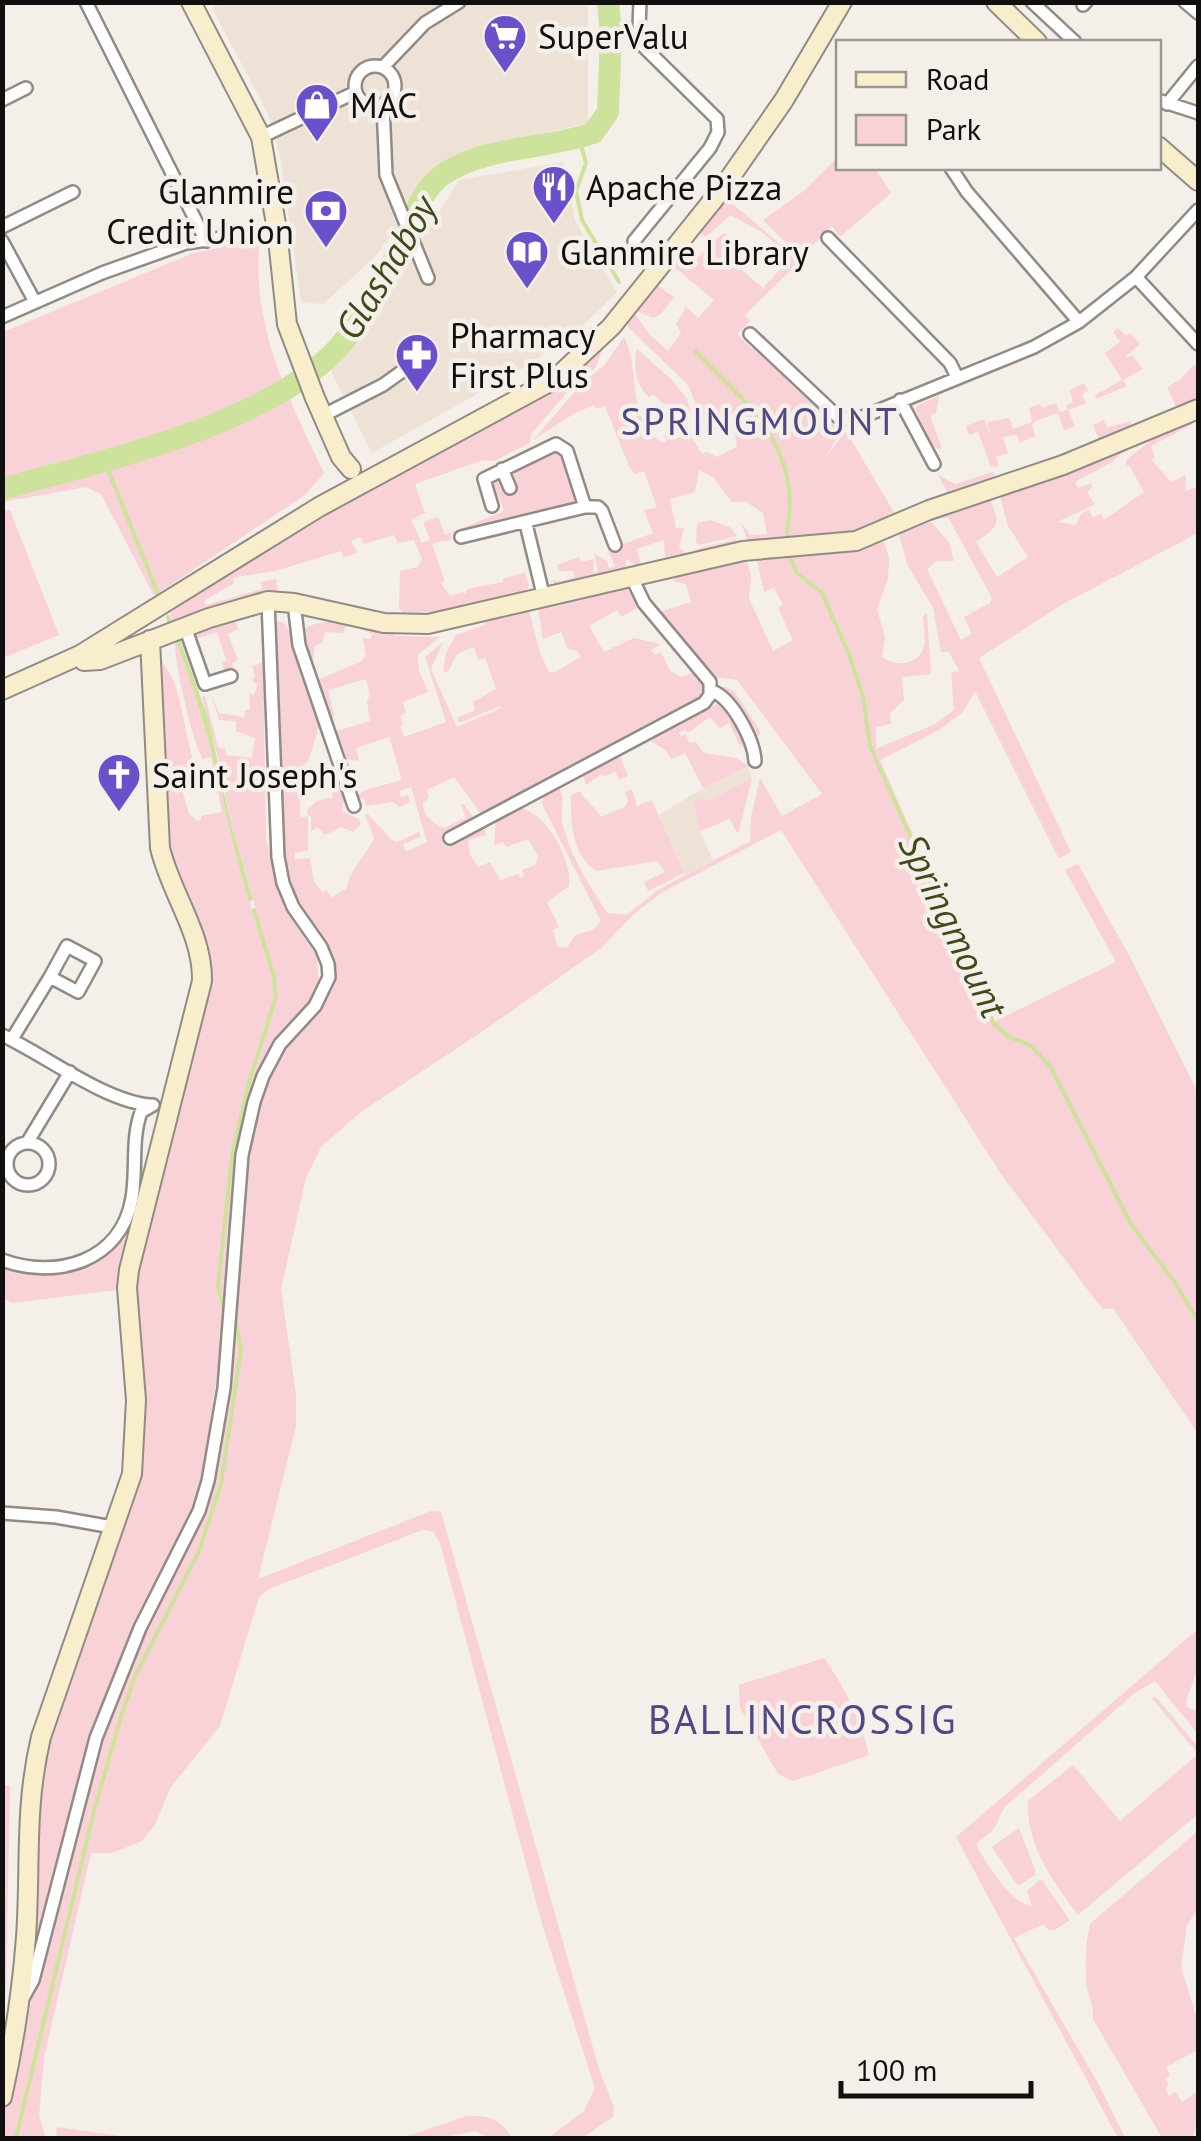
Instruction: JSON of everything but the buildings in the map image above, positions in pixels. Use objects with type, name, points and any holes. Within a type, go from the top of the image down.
[{"type":"main road","points":[[190,2],[261,137],[287,324],[355,477]]},
{"type":"main road","points":[[2,690],[80,655],[355,477],[556,379],[603,336],[751,151],[842,2]]},
{"type":"main road","points":[[996,2],[1035,40]]},
{"type":"main road","points":[[1161,149],[1198,181]]},
{"type":"main road","points":[[313,386],[341,457],[355,477]]},
{"type":"main road","points":[[80,655],[91,662],[268,601],[294,603],[366,621],[449,621],[749,550],[856,541],[930,510],[1063,465],[1198,408]]},
{"type":"main road","points":[[2,2097],[26,1936],[27,1837],[33,1770],[132,1474],[136,1400],[129,1270],[161,1106],[197,1004],[202,969],[196,939],[160,848],[150,640]]},
{"type":"street","points":[[86,2],[206,241]]},
{"type":"street","points":[[383,67],[424,24],[459,2]]},
{"type":"street","points":[[634,241],[710,148],[718,132],[718,119],[643,46],[638,27],[640,2]]},
{"type":"street","points":[[1032,2],[1073,40]]},
{"type":"street","points":[[1184,2],[1198,12]]},
{"type":"street","points":[[374,65],[392,74],[396,86],[393,96],[383,104],[370,106],[356,92],[356,80],[362,70],[374,65]]},
{"type":"street","points":[[1198,66],[1163,102],[1198,113]]},
{"type":"street","points":[[2,100],[26,88]]},
{"type":"street","points":[[261,137],[356,92]]},
{"type":"street","points":[[383,104],[386,175],[428,278]]},
{"type":"street","points":[[952,170],[1078,322]]},
{"type":"street","points":[[2,228],[73,192]]},
{"type":"street","points":[[955,202],[967,192]]},
{"type":"street","points":[[750,334],[838,417],[855,420],[1034,347],[1078,322],[1136,277],[1198,210]]},
{"type":"street","points":[[2,317],[102,273],[186,244],[276,230]]},
{"type":"street","points":[[828,238],[950,363],[956,377]]},
{"type":"street","points":[[2,241],[35,302]]},
{"type":"street","points":[[1136,277],[1198,344]]},
{"type":"street","points":[[328,413],[370,393],[422,357]]},
{"type":"street","points":[[900,400],[934,464]]},
{"type":"street","points":[[492,506],[484,478],[550,445],[562,446],[567,451],[585,508]]},
{"type":"street","points":[[502,469],[510,488]]},
{"type":"street","points":[[461,537],[598,507],[615,545]]},
{"type":"street","points":[[526,524],[544,598]]},
{"type":"street","points":[[450,838],[704,702],[712,691],[710,682],[644,603],[632,578]]},
{"type":"street","points":[[19,1998],[24,1998],[33,1980],[96,1738],[140,1628],[199,1511],[208,1481],[224,1388],[242,1155],[254,1102],[280,1044],[315,1006],[329,977],[321,948],[288,895],[278,857],[268,601]]},
{"type":"street","points":[[294,603],[295,628],[304,661],[354,806]]},
{"type":"street","points":[[184,627],[204,684],[231,676]]},
{"type":"street","points":[[712,691],[723,697],[738,719],[751,743],[755,762]]},
{"type":"street","points":[[50,977],[7,1037],[131,1101],[161,1106]]},
{"type":"street","points":[[26,1143],[70,1072]]},
{"type":"street","points":[[2,1260],[28,1268],[72,1266],[97,1256],[113,1242],[132,1200],[136,1127],[141,1112],[161,1106]]},
{"type":"street","points":[[2,1512],[112,1527]]},
{"type":"shaded area","points":[[221,2],[588,3],[588,123],[453,156],[373,259],[323,304],[301,302],[280,156],[268,114],[212,8]]},
{"type":"shaded area","points":[[563,162],[575,220],[617,293],[580,328],[525,367],[372,453],[328,365],[391,289],[459,180]]},
{"type":"shaded area","points":[[180,639],[209,721],[230,820],[253,900],[249,902],[207,737],[175,640]]},
{"type":"shaded area","points":[[736,758],[748,766],[752,778],[698,812],[701,834],[713,860],[685,876],[659,815],[722,777]]},
{"type":"green space","points":[[836,159],[836,170],[876,170],[891,193],[840,237],[832,226],[801,257],[763,220],[805,190]]},
{"type":"green space","points":[[727,199],[800,261],[745,315],[750,321],[737,334],[843,429],[823,460],[846,431],[895,514],[947,492],[938,475],[955,484],[993,472],[995,475],[992,481],[854,535],[749,544],[740,521],[750,535],[767,534],[763,513],[746,502],[732,502],[713,477],[699,470],[695,492],[670,499],[676,528],[684,528],[679,547],[689,556],[700,548],[737,539],[736,543],[686,559],[678,554],[665,558],[664,540],[636,549],[642,566],[636,567],[628,559],[627,568],[553,583],[552,580],[575,577],[573,571],[559,571],[557,565],[579,557],[581,562],[593,559],[594,573],[598,571],[594,554],[607,561],[609,568],[615,567],[608,550],[653,533],[644,510],[657,508],[644,471],[635,474],[629,466],[605,406],[596,409],[594,405],[575,413],[533,440],[580,386],[605,364],[624,337],[639,409],[652,434],[664,443],[669,432],[674,439],[689,433],[702,454],[717,457],[737,447],[735,435],[718,412],[702,422],[689,386],[628,327],[635,314],[668,351],[681,333],[676,324],[686,307],[698,318],[714,300],[673,266],[677,261],[685,266],[691,263],[725,233],[736,242],[725,256],[763,288],[791,257],[762,232],[730,215],[706,237],[699,233]]},
{"type":"green space","points":[[260,238],[258,270],[266,331],[285,388],[324,473],[305,495],[154,596],[101,494],[86,487],[3,502],[3,332],[191,254]]},
{"type":"green space","points":[[657,285],[674,297],[653,318],[637,311]]},
{"type":"green space","points":[[1118,328],[1126,336],[1130,333],[1140,344],[1126,356],[1132,355],[1143,369],[1123,380],[1127,386],[1096,399],[1095,395],[1122,380],[1105,353],[1120,342],[1113,332]]},
{"type":"green space","points":[[637,349],[687,399],[691,412],[682,423],[672,406],[662,403],[654,394],[649,397],[641,388],[636,369]]},
{"type":"green space","points":[[602,350],[596,367],[576,382],[531,434],[530,443],[494,461],[483,460],[415,484],[425,513],[411,520],[422,543],[430,540],[423,522],[438,517],[445,535],[502,512],[492,481],[500,481],[506,493],[516,488],[513,470],[549,452],[558,452],[575,500],[569,506],[467,531],[465,528],[451,534],[452,539],[432,544],[445,581],[441,583],[450,596],[463,592],[465,595],[467,589],[503,582],[525,572],[529,586],[525,591],[462,609],[404,614],[399,608],[400,571],[418,567],[422,559],[414,540],[398,543],[394,535],[364,544],[360,537],[351,541],[358,552],[344,558],[341,551],[275,571],[236,577],[234,584],[204,600],[206,605],[262,589],[261,582],[276,579],[278,593],[261,592],[171,621],[170,613],[321,513],[532,402]]},
{"type":"green space","points":[[1194,364],[1198,369],[1198,403],[1177,409],[1167,387]]},
{"type":"green space","points":[[1084,383],[1088,391],[1082,394],[1086,403],[1068,410],[1075,426],[1064,430],[1058,413],[1035,421],[1035,436],[1020,443],[1017,435],[1003,437],[1008,453],[996,457],[999,466],[991,467],[978,432],[969,435],[966,426],[984,419],[991,437],[987,422],[1009,418],[1013,429],[1032,422],[1029,408],[1040,404],[1042,408],[1056,403],[1060,412],[1067,410],[1066,406],[1073,402],[1070,390]]},
{"type":"green space","points":[[939,396],[936,413],[930,416],[942,448],[939,449],[932,446],[915,409]]},
{"type":"green space","points":[[1104,420],[1107,428],[1130,421],[1133,429],[1100,442],[1093,425]]},
{"type":"green space","points":[[1187,422],[1193,424],[1151,446],[1155,457],[1151,459],[1171,482],[1186,475],[1185,491],[1198,487],[1198,533],[1063,604],[979,658],[1071,852],[1059,859],[975,691],[963,712],[939,730],[880,760],[995,1021],[1116,962],[1065,870],[1078,864],[1195,1087],[1198,1434],[1113,1308],[1103,1309],[1096,1301],[1001,1174],[781,830],[661,893],[601,948],[361,1112],[321,1147],[306,1178],[281,1289],[296,1394],[296,1426],[258,1579],[431,1511],[441,1512],[599,2069],[614,2107],[613,2117],[582,2138],[548,2138],[584,2111],[595,2088],[542,1924],[440,1543],[434,1532],[423,1530],[269,1589],[259,1597],[220,1726],[170,1788],[155,1825],[142,1841],[112,1853],[91,1853],[44,2058],[39,2116],[46,2138],[3,2138],[3,2115],[12,2076],[100,1735],[144,1629],[203,1514],[224,1418],[235,1341],[248,1157],[254,1123],[276,1062],[320,1008],[333,988],[336,972],[332,954],[297,901],[284,857],[275,620],[284,623],[290,633],[319,726],[309,759],[300,770],[300,818],[308,816],[308,851],[295,853],[295,859],[310,858],[314,881],[331,898],[347,888],[374,838],[365,815],[397,842],[419,832],[421,837],[403,844],[406,852],[427,842],[411,787],[399,791],[401,797],[408,795],[410,802],[400,807],[392,802],[366,806],[364,798],[357,795],[402,780],[389,737],[356,748],[359,761],[345,759],[334,732],[370,721],[366,679],[328,690],[334,714],[331,724],[317,680],[360,662],[366,656],[363,638],[371,639],[372,634],[355,626],[345,627],[344,633],[325,632],[322,643],[315,646],[312,666],[303,632],[306,628],[337,622],[392,631],[395,636],[440,637],[418,655],[419,671],[428,692],[403,702],[406,713],[400,716],[400,727],[404,737],[446,722],[425,657],[443,642],[431,669],[457,727],[501,708],[459,723],[457,718],[475,710],[473,702],[496,689],[485,658],[478,660],[474,647],[457,654],[448,672],[443,671],[446,653],[456,635],[485,625],[484,619],[524,609],[529,611],[549,672],[555,672],[581,657],[577,651],[568,649],[561,632],[543,639],[538,609],[626,588],[640,606],[622,617],[617,610],[589,626],[604,652],[634,638],[660,644],[651,650],[655,655],[661,652],[670,671],[681,677],[694,672],[703,684],[704,694],[483,817],[454,777],[427,790],[429,798],[423,803],[429,818],[444,828],[466,818],[464,804],[471,821],[442,838],[447,844],[478,828],[485,830],[486,835],[468,840],[470,855],[478,867],[490,862],[500,880],[519,874],[524,877],[522,870],[535,865],[538,856],[528,839],[506,847],[503,842],[494,845],[496,821],[518,807],[548,827],[562,850],[569,875],[569,886],[547,902],[559,927],[552,930],[558,947],[567,948],[575,935],[593,930],[601,921],[542,804],[544,794],[558,786],[563,825],[581,871],[608,913],[626,915],[658,890],[750,841],[760,778],[782,816],[822,794],[737,680],[708,676],[656,613],[691,602],[686,584],[675,582],[673,577],[642,582],[746,557],[751,576],[749,598],[773,651],[793,640],[778,608],[783,605],[774,588],[764,592],[759,557],[823,553],[884,542],[889,558],[888,579],[877,609],[885,637],[882,656],[904,663],[920,655],[925,641],[923,616],[927,613],[931,674],[902,677],[904,700],[890,713],[891,724],[876,727],[876,749],[935,724],[954,710],[951,673],[959,671],[949,652],[941,652],[933,608],[907,564],[899,534],[931,522],[949,542],[954,561],[936,561],[927,569],[961,640],[972,634],[964,617],[990,603],[992,598],[948,517],[938,516],[990,499],[996,524],[976,542],[997,577],[1028,557],[1008,526],[1000,496],[1136,441],[1112,462],[1075,482],[1078,488],[1091,483],[1087,492],[1095,504],[1057,522],[1076,525],[1081,514],[1089,510],[1093,517],[1101,514],[1104,520],[1144,492],[1129,465],[1125,466],[1127,459],[1160,434]]},
{"type":"green space","points":[[10,510],[59,635],[3,658],[2,513]]},
{"type":"green space","points":[[710,520],[730,527],[737,536],[699,545],[697,523]]},
{"type":"green space","points":[[234,617],[238,629],[228,634],[238,660],[232,663],[234,670],[225,673],[222,662],[226,660],[217,632],[195,639],[193,633]]},
{"type":"green space","points":[[175,640],[199,706],[252,911],[256,909],[230,820],[221,771],[228,770],[228,766],[220,766],[202,697],[205,696],[218,747],[225,749],[226,755],[252,758],[255,738],[236,731],[236,721],[219,720],[211,694],[219,713],[244,717],[245,710],[250,710],[249,693],[254,695],[258,684],[252,681],[252,666],[263,662],[266,840],[285,909],[317,956],[319,984],[309,1002],[275,1040],[249,1099],[236,1154],[222,1340],[202,1480],[180,1540],[135,1626],[91,1735],[29,1977],[38,1770],[136,1474],[132,1288],[203,1005],[168,860],[161,662],[174,681],[195,765],[177,772],[189,814],[197,821],[201,816],[222,812],[211,757],[203,759],[189,720]]},
{"type":"green space","points":[[720,688],[734,691],[761,732],[753,742]]},
{"type":"green space","points":[[720,702],[745,735],[750,754],[739,744],[729,723],[720,728],[710,717],[688,733],[685,729],[679,733],[681,737],[685,734],[690,743],[696,742],[704,753],[736,758],[748,766],[703,788],[685,753],[671,759],[651,741]]},
{"type":"green space","points":[[611,756],[621,758],[628,776],[619,780],[615,771],[586,785],[582,772]]},
{"type":"green space","points":[[333,763],[344,798],[342,811],[361,824],[353,832],[341,827],[325,835],[318,827],[311,831],[307,810],[317,801],[333,797],[328,770]]},
{"type":"green space","points":[[752,778],[739,831],[730,819],[700,831],[694,802],[701,798],[709,801]]},
{"type":"green space","points":[[632,789],[637,806],[652,800],[684,873],[648,891],[644,882],[665,872],[657,861],[596,871],[577,847],[572,826],[571,795],[580,791],[601,817],[626,806],[625,792]]},
{"type":"green space","points":[[130,1235],[116,1290],[13,1303],[3,1299],[2,1262],[14,1269],[92,1266]]},
{"type":"green space","points":[[1198,1629],[1198,1668],[1186,1701],[1188,1708],[1198,1711],[1198,1734],[1155,1681],[1136,1692],[1007,1805],[993,1829],[976,1844],[992,1871],[1016,1898],[1032,1906],[1027,1891],[1041,1879],[1070,1920],[1055,1930],[1048,1930],[1044,1924],[1014,1938],[1099,2085],[1125,2138],[1118,2138],[956,1837]]},
{"type":"green space","points":[[824,1658],[851,1704],[869,1755],[793,1781],[778,1774],[740,1708],[739,1685]]},
{"type":"green space","points":[[1156,1697],[1198,1747],[1198,1754],[1152,1698]]},
{"type":"green space","points":[[1198,1754],[1198,1814],[1078,1915],[1036,1848],[1028,1801],[1073,1765],[1120,1821]]},
{"type":"green space","points":[[3,1785],[10,1786],[3,2008]]},
{"type":"green space","points":[[1019,1828],[1035,1875],[1018,1886],[992,1847]]},
{"type":"green space","points":[[1198,1831],[1198,1909],[1187,1925],[1181,1968],[1198,2021],[1196,2051],[1166,2067],[1170,2076],[1165,2078],[1169,2085],[1165,2088],[1169,2096],[1176,2092],[1182,2102],[1198,2091],[1198,2118],[1193,2138],[1162,2138],[1093,2019],[1086,1980],[1087,1944],[1090,1924]]},
{"type":"green space","points":[[467,2116],[494,2120],[512,2138],[490,2138],[475,2131],[441,2138],[401,2138]]},
{"type":"green space","points":[[57,2127],[134,2138],[56,2138]]},
{"type":"waterway","name":"Glashaboy","points":[[2,489],[130,454],[219,422],[261,403],[330,356],[369,305],[418,206],[438,179],[482,157],[593,133],[608,112],[608,2]]},
{"type":"waterway","name":"Springmount","points":[[579,138],[586,163],[576,191],[582,220],[619,282]]},
{"type":"waterway","name":"Springmount","points":[[695,351],[741,397],[778,450],[789,491],[787,538]]},
{"type":"waterway","points":[[105,462],[158,594]]},
{"type":"waterway","name":"Springmount","points":[[789,555],[797,573],[822,593],[850,657],[863,696],[870,746],[994,1024],[1009,1037],[1030,1045],[1050,1066],[1132,1226],[1174,1281],[1198,1321]]},
{"type":"waterway","points":[[168,617],[169,621]]},
{"type":"waterway","points":[[224,1309],[218,1287],[232,1156],[249,1082],[276,997],[254,910]]},
{"type":"waterway","points":[[16,2138],[94,1811],[121,1717],[135,1676],[199,1551],[221,1484],[241,1350],[236,1325]]},
{"type":"place","name":"SuperValu","points":[[505,74]]},
{"type":"place","name":"MAC","points":[[317,143]]},
{"type":"place","name":"Apache Pizza","points":[[554,225]]},
{"type":"place","name":"Glanmire Credit Union","points":[[326,249]]},
{"type":"place","name":"Glanmire Library","points":[[527,290]]},
{"type":"place","name":"Pharmacy First Plus","points":[[417,393]]},
{"type":"place","name":"Saint Joseph's","points":[[119,813]]},
{"type":"district","name":"SPRINGMOUNT","points":[[760,420]]},
{"type":"district","name":"BALLINCROSSIG","points":[[803,1719]]}]
